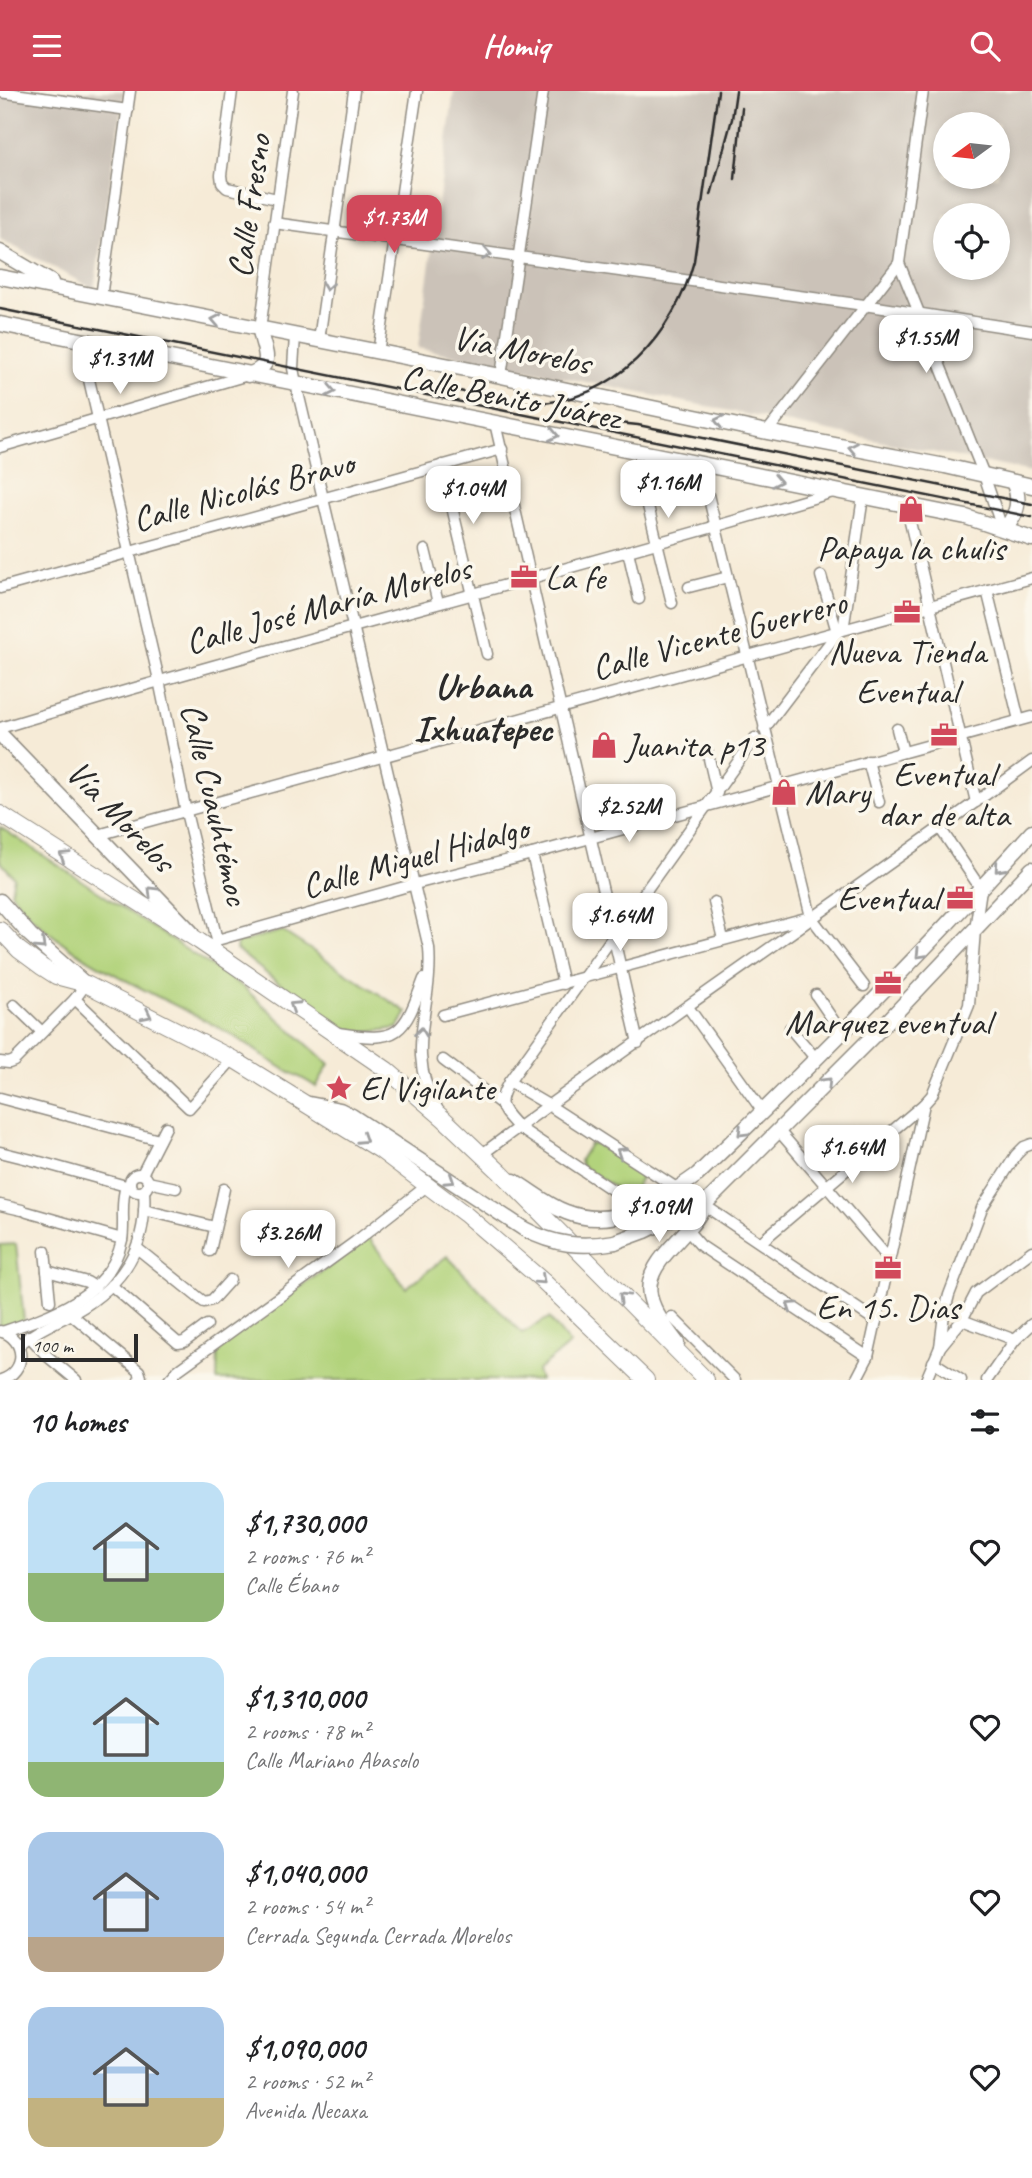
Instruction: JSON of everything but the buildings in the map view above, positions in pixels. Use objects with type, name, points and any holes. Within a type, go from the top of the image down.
[{"type":"highway","points":[[0,814],[209,944],[387,1070],[444,1119],[500,1173],[706,1380]]},
{"type":"highway","points":[[0,930],[19,950],[57,976],[86,984],[233,1059],[380,1150],[428,1185],[543,1281],[646,1380]]},
{"type":"main road","points":[[0,252],[68,290]]},
{"type":"main road","name":"Vía Morelos","points":[[0,277],[501,376],[1032,486]]},
{"type":"main road","name":"Calle Benito Juárez","points":[[0,324],[967,517],[1003,528]]},
{"type":"main road","points":[[248,375],[260,369],[266,360],[260,329]]},
{"type":"main road","points":[[1013,482],[1017,507],[1013,519],[1003,528],[1032,539]]},
{"type":"main road","name":"Vía Morelos","points":[[0,734],[209,944]]},
{"type":"main road","points":[[0,743],[21,755]]},
{"type":"main road","points":[[500,1173],[552,1206],[584,1217],[603,1218],[641,1209],[678,1189],[697,1175],[876,1001],[1032,832]]},
{"type":"main road","points":[[706,1380],[660,1321],[653,1305],[650,1280],[659,1260],[700,1215],[703,1206],[1032,869]]},
{"type":"main road","points":[[0,901],[36,941],[86,984]]},
{"type":"main road","points":[[304,1104],[340,1110],[352,1116],[524,1229],[562,1244],[585,1246],[615,1242],[703,1206]]},
{"type":"street","points":[[101,297],[130,91]]},
{"type":"street","points":[[232,91],[222,183],[228,188],[277,199]]},
{"type":"street","name":"Calle Fresno","points":[[260,329],[293,91]]},
{"type":"street","points":[[319,340],[354,91]]},
{"type":"street","points":[[379,353],[417,91]]},
{"type":"street","points":[[501,376],[543,91]]},
{"type":"street","points":[[923,91],[899,263],[1003,528]]},
{"type":"street","points":[[0,92],[128,110]]},
{"type":"street","points":[[274,223],[1032,331]]},
{"type":"street","points":[[767,432],[899,263]]},
{"type":"street","points":[[295,336],[293,368],[296,384],[429,948],[419,1057],[428,1090],[444,1119]]},
{"type":"street","name":"Calle Cuauhtémoc","points":[[80,341],[159,680],[209,944]]},
{"type":"street","points":[[0,447],[248,375]]},
{"type":"street","points":[[495,423],[638,1043]]},
{"type":"street","name":"Calle Nicolás Bravo","points":[[0,588],[502,449]]},
{"type":"street","points":[[442,465],[487,654]]},
{"type":"street","points":[[701,466],[811,917],[864,986]]},
{"type":"street","name":"Calle José María Morelos","points":[[0,728],[159,680],[834,492]]},
{"type":"street","points":[[764,729],[846,617],[863,497]]},
{"type":"street","points":[[906,505],[976,802]]},
{"type":"street","points":[[648,506],[673,603]]},
{"type":"street","points":[[425,549],[438,603]]},
{"type":"street","points":[[628,551],[639,599]]},
{"type":"street","points":[[821,576],[837,632]]},
{"type":"street","points":[[689,587],[728,577]]},
{"type":"street","name":"Calle Vicente Guerrero","points":[[98,835],[1032,577]]},
{"type":"street","points":[[987,590],[1019,720]]},
{"type":"street","name":"Calle Miguel Hidalgo","points":[[209,944],[415,884],[706,807],[1032,716]]},
{"type":"street","points":[[897,729],[903,752]]},
{"type":"street","points":[[500,1103],[509,1082],[580,979],[718,793],[755,738]]},
{"type":"street","points":[[707,750],[718,793]]},
{"type":"street","points":[[868,761],[879,802]]},
{"type":"street","points":[[481,1155],[1032,761]]},
{"type":"street","points":[[761,1242],[932,1095],[969,1005],[981,889],[940,828]]},
{"type":"street","points":[[532,854],[563,984]]},
{"type":"street","points":[[714,902],[723,939]]},
{"type":"street","points":[[959,913],[975,930]]},
{"type":"street","points":[[443,1015],[811,917]]},
{"type":"street","points":[[335,1033],[375,1038],[394,1033],[414,1009],[429,967]]},
{"type":"street","points":[[0,1062],[14,1061],[75,999],[86,984]]},
{"type":"street","points":[[816,995],[842,1033]]},
{"type":"street","points":[[75,999],[189,1108],[233,1059]]},
{"type":"street","points":[[14,1005],[42,1032]]},
{"type":"street","points":[[688,1007],[763,1112]]},
{"type":"street","points":[[790,1028],[816,1059]]},
{"type":"street","points":[[443,1060],[500,1103],[518,1127],[641,1209]]},
{"type":"street","points":[[509,1082],[678,1189]]},
{"type":"street","points":[[0,1098],[159,1140]]},
{"type":"street","points":[[856,1380],[869,1357],[924,1104]]},
{"type":"street","points":[[1,1331],[71,1314],[111,1285],[135,1253],[144,1210],[145,1182],[166,1127]]},
{"type":"street","points":[[779,1130],[889,1259]]},
{"type":"street","points":[[940,1347],[949,1295],[982,1208],[1004,1171],[1028,1146]]},
{"type":"street","points":[[0,1152],[128,1185],[135,1192],[145,1182]]},
{"type":"street","points":[[145,1182],[176,1188]]},
{"type":"street","points":[[19,1345],[95,1287],[112,1268],[122,1239],[122,1206],[128,1185]]},
{"type":"street","points":[[174,1378],[178,1370],[428,1185]]},
{"type":"street","points":[[210,1251],[224,1189]]},
{"type":"street","points":[[0,1205],[122,1239]]},
{"type":"street","points":[[703,1206],[761,1242],[876,1321]]},
{"type":"street","points":[[144,1210],[215,1227]]},
{"type":"street","points":[[687,1230],[701,1246],[869,1357]]},
{"type":"street","points":[[45,1251],[50,1301]]},
{"type":"street","points":[[119,1251],[135,1253],[204,1302],[212,1300],[230,1280]]},
{"type":"street","points":[[926,1380],[940,1347],[962,1320],[982,1287],[1032,1251]]},
{"type":"street","points":[[933,1362],[940,1314],[960,1258]]},
{"type":"street","points":[[47,1271],[87,1282],[95,1287]]},
{"type":"street","points":[[111,1285],[178,1343],[184,1342],[207,1325]]},
{"type":"street","points":[[71,1314],[139,1371],[139,1380]]},
{"type":"street","points":[[672,1317],[735,1380]]},
{"type":"street","points":[[962,1320],[1015,1340]]},
{"type":"street","points":[[987,1380],[1015,1340],[1032,1324]]},
{"type":"street","points":[[1,1331],[12,1336],[19,1345],[21,1360],[14,1376],[1,1380]]},
{"type":"street","points":[[995,1380],[1017,1348],[1032,1333]]},
{"type":"street","points":[[29,1336],[47,1356],[76,1380]]},
{"type":"street","points":[[933,1362],[961,1380]]},
{"type":"shaded area","points":[[0,91],[124,91],[94,289],[0,239]]},
{"type":"shaded area","points":[[454,91],[1032,91],[1032,472],[418,348]]},
{"type":"green space","points":[[0,827],[243,987],[329,1064],[316,1087],[230,1034],[112,973],[54,936],[30,915],[11,892],[14,877],[0,861]]},
{"type":"green space","points":[[282,931],[407,1012],[398,1028],[354,1034],[272,978],[236,949],[237,943]]},
{"type":"green space","points":[[590,1144],[596,1144],[640,1173],[641,1178],[631,1195],[628,1196],[581,1166],[580,1160]]},
{"type":"green space","points":[[369,1238],[406,1288],[447,1256],[522,1333],[549,1318],[570,1344],[537,1371],[540,1380],[217,1380],[218,1346]]},
{"type":"green space","points":[[16,1244],[24,1321],[0,1328],[0,1245]]},
{"type":"railway","points":[[423,386],[519,402],[562,400],[589,391],[614,377],[636,359],[656,338],[672,314],[694,261],[718,91]]},
{"type":"railway","points":[[711,195],[732,119],[736,91]]},
{"type":"railway","points":[[735,179],[742,108]]},
{"type":"railway","points":[[0,309],[1032,517]]},
{"type":"railway","points":[[609,422],[638,425],[1032,504]]},
{"type":"place","name":"Papaya la chulis","points":[[911,509]]},
{"type":"place","name":"La fe","points":[[524,577]]},
{"type":"place","name":"Nueva Tienda Eventual","points":[[907,612]]},
{"type":"place","name":"Eventual dar de alta","points":[[944,735]]},
{"type":"place","name":"Juanita p13","points":[[604,745]]},
{"type":"place","name":"Mary","points":[[784,792]]},
{"type":"place","name":"Eventual","points":[[960,898]]},
{"type":"place","name":"Marquez eventual","points":[[888,983]]},
{"type":"place","name":"El Vigilante","points":[[339,1088]]},
{"type":"place","name":"En 15. Dias","points":[[888,1268]]},
{"type":"district","name":"Urbana Ixhuatepec","points":[[483,706]]}]
